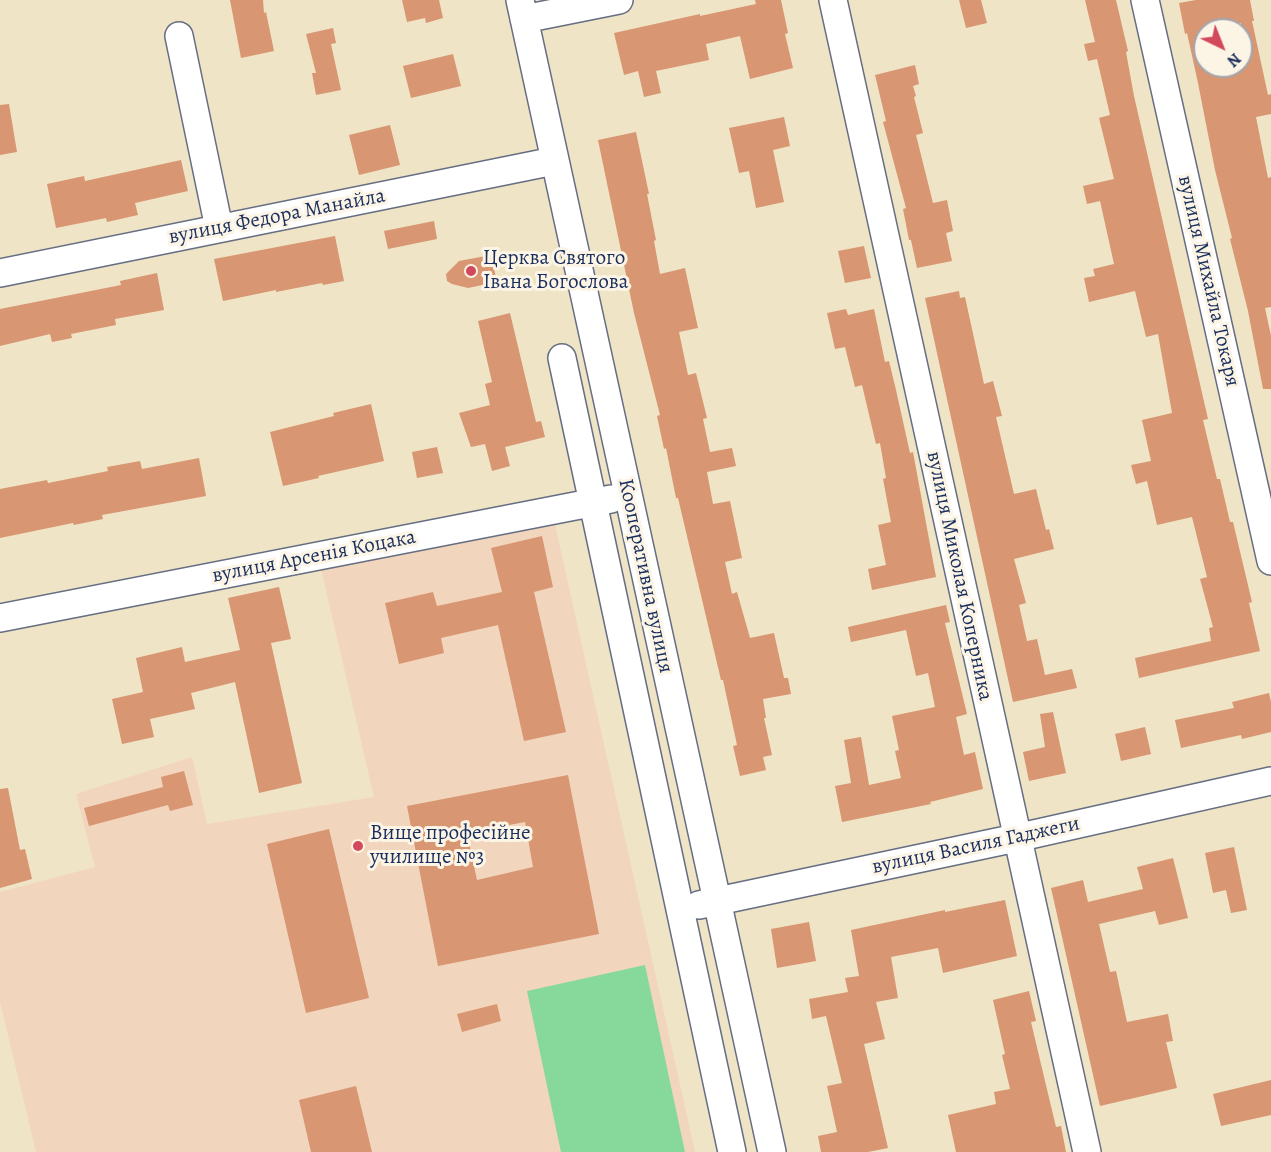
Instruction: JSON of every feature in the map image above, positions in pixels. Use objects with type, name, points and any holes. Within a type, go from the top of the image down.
[{"type":"street","points":[[522,10],[619,0]]},
{"type":"street","name":"вулиця Миколая Коперника","points":[[833,0],[1087,1152]]},
{"type":"street","name":"вулиця Михайла Токаря","points":[[1145,0],[1271,561]]},
{"type":"street","name":"Кооперативна вулиця","points":[[522,10],[772,1152]]},
{"type":"street","points":[[179,36],[219,228]]},
{"type":"street","name":"вулиця Федора Манайла","points":[[0,273],[554,161]]},
{"type":"street","name":"Кооперативна вулиця","points":[[562,358],[595,502],[732,1152]]},
{"type":"street","name":"вулиця Арсенія Коцака","points":[[0,618],[627,495]]},
{"type":"street","name":"вулиця Василя Гаджеги","points":[[680,909],[1017,838],[1271,781]]},
{"type":"shaded area","name":"Вище професійне училище №3","points":[[554,520],[695,1152],[36,1152],[0,1002],[0,892],[95,867],[76,794],[192,757],[207,824],[374,797],[321,569]]},
{"type":"green space","points":[[645,965],[685,1152],[561,1152],[527,991]]},
{"type":"building","points":[[230,0],[263,0],[274,51],[241,58]]},
{"type":"building","points":[[402,0],[439,0],[443,18],[426,23],[425,18],[407,22]]},
{"type":"building","points":[[755,0],[781,0],[788,33],[785,34],[793,68],[750,79],[740,36],[706,44],[709,60],[656,71],[661,93],[644,97],[638,71],[624,75],[614,33],[756,4]]},
{"type":"building","points":[[959,0],[981,0],[987,23],[966,28]]},
{"type":"building","points":[[1085,0],[1116,0],[1128,51],[1126,52],[1134,96],[1208,419],[1203,420],[1217,479],[1220,479],[1230,522],[1233,522],[1252,602],[1249,603],[1260,651],[1139,678],[1135,658],[1211,641],[1209,628],[1213,627],[1200,579],[1207,577],[1192,517],[1157,525],[1147,481],[1136,484],[1131,465],[1151,461],[1142,420],[1172,413],[1158,334],[1146,337],[1135,291],[1089,302],[1084,278],[1095,276],[1093,269],[1114,264],[1100,201],[1087,204],[1083,186],[1114,179],[1099,118],[1110,115],[1097,59],[1088,61],[1084,44],[1095,42]]},
{"type":"building","points":[[1196,0],[1250,0],[1254,21],[1253,18],[1193,18],[1193,60],[1187,33],[1185,34],[1179,3]]},
{"type":"building","points":[[1253,26],[1268,95],[1271,94],[1271,114],[1256,117],[1268,178],[1271,177],[1271,307],[1265,308],[1271,336],[1271,389],[1263,389],[1197,78],[1253,78]]},
{"type":"building","points":[[333,28],[336,43],[331,44],[341,90],[316,95],[312,73],[316,73],[306,34]]},
{"type":"building","points":[[453,54],[461,86],[411,98],[403,66]]},
{"type":"building","points":[[915,65],[919,84],[913,86],[916,96],[914,97],[923,133],[916,135],[933,203],[947,200],[953,231],[946,233],[952,261],[917,268],[903,209],[906,208],[883,122],[886,121],[875,75]]},
{"type":"building","points":[[9,104],[17,152],[0,155],[0,105]]},
{"type":"building","points":[[784,117],[790,146],[773,150],[784,202],[756,208],[749,171],[739,173],[729,128]]},
{"type":"building","points":[[390,125],[400,165],[359,175],[349,135]]},
{"type":"building","points":[[636,132],[649,194],[647,194],[660,274],[685,268],[698,328],[679,332],[688,375],[696,373],[707,418],[703,419],[710,452],[732,448],[736,466],[707,472],[713,504],[730,501],[742,558],[725,562],[732,594],[737,592],[750,638],[774,633],[784,678],[788,678],[791,694],[763,699],[766,718],[764,718],[772,755],[763,757],[766,770],[740,776],[733,746],[737,745],[723,680],[721,680],[678,498],[676,498],[666,448],[664,449],[657,416],[660,415],[634,313],[598,140]]},
{"type":"building","points":[[181,160],[188,191],[135,203],[138,215],[107,222],[106,218],[56,228],[47,184],[84,176],[85,181]]},
{"type":"building","points":[[434,221],[437,239],[388,249],[384,231]]},
{"type":"building","points":[[335,236],[344,281],[276,292],[276,290],[223,301],[214,259]]},
{"type":"building","points":[[864,246],[871,278],[845,283],[838,251]]},
{"type":"building","name":"Церква Святого Івана Богослова","points":[[491,255],[497,282],[468,288],[447,281],[446,274],[459,261]]},
{"type":"building","points":[[157,273],[164,310],[115,319],[116,325],[71,334],[72,338],[52,342],[50,334],[0,346],[0,309],[121,285],[120,281]]},
{"type":"building","points":[[959,291],[960,298],[965,297],[984,384],[993,381],[1002,416],[996,417],[1014,494],[1036,489],[1046,530],[1049,529],[1054,549],[1014,559],[1026,603],[1019,605],[1027,641],[1037,639],[1045,675],[1072,669],[1077,688],[1013,702],[925,298]]},
{"type":"building","points":[[846,309],[848,315],[874,309],[885,362],[889,361],[910,453],[913,452],[936,577],[872,590],[868,569],[886,565],[878,525],[891,522],[883,479],[886,478],[880,443],[876,444],[862,385],[855,387],[845,347],[835,349],[827,313]]},
{"type":"building","points":[[510,313],[536,422],[541,421],[545,437],[505,447],[510,466],[492,471],[485,444],[471,447],[459,413],[490,405],[485,384],[492,382],[478,321]]},
{"type":"building","points":[[371,404],[384,461],[283,486],[270,432]]},
{"type":"building","points":[[437,447],[443,473],[417,478],[412,452]]},
{"type":"building","points":[[199,458],[206,496],[102,515],[103,519],[0,538],[0,489],[47,480],[48,483],[108,471],[107,467],[140,461],[142,469]]},
{"type":"building","points":[[542,536],[553,587],[534,592],[566,732],[524,741],[498,625],[441,638],[444,653],[399,664],[385,603],[433,592],[437,606],[502,592],[491,548]]},
{"type":"building","points":[[279,587],[291,639],[271,643],[302,783],[259,793],[235,682],[191,693],[195,709],[150,719],[154,737],[122,744],[112,699],[143,692],[136,658],[182,647],[185,662],[240,650],[228,598]]},
{"type":"building","points":[[946,605],[950,622],[945,623],[967,714],[956,717],[964,755],[975,752],[983,789],[930,802],[931,804],[842,822],[835,786],[851,783],[844,740],[861,737],[869,785],[901,778],[895,751],[899,750],[892,716],[935,707],[928,673],[916,676],[906,630],[851,642],[848,627]]},
{"type":"building","points":[[1269,693],[1271,732],[1242,739],[1241,735],[1181,748],[1175,720],[1234,708],[1232,702]]},
{"type":"building","points":[[1053,712],[1066,773],[1029,781],[1023,752],[1045,747],[1040,714]]},
{"type":"building","points":[[1145,727],[1151,754],[1121,761],[1115,734]]},
{"type":"building","points":[[184,771],[193,805],[170,811],[168,805],[89,826],[84,808],[163,787],[161,777]]},
{"type":"building","points":[[568,775],[599,934],[438,966],[407,806]],"holes":[[[525,822],[533,867],[477,880],[467,833]]]},
{"type":"building","points":[[8,788],[20,850],[25,849],[32,879],[0,888],[0,789]]},
{"type":"building","points":[[329,829],[369,998],[306,1013],[267,844]]},
{"type":"building","points":[[1234,847],[1247,910],[1231,913],[1226,890],[1213,893],[1205,853]]},
{"type":"building","points":[[1173,858],[1188,918],[1159,925],[1155,911],[1099,924],[1110,972],[1116,971],[1127,1022],[1168,1014],[1173,1041],[1166,1042],[1177,1088],[1100,1106],[1051,888],[1083,880],[1088,902],[1143,889],[1137,867]]},
{"type":"building","points":[[1005,900],[1017,956],[943,973],[938,948],[891,957],[898,998],[876,1002],[885,1039],[864,1044],[888,1148],[868,1152],[821,1152],[818,1136],[837,1132],[827,1086],[842,1083],[826,1016],[812,1019],[809,999],[848,992],[845,978],[859,976],[851,930]]},
{"type":"building","points":[[809,922],[816,961],[777,968],[771,929]]},
{"type":"building","points":[[1029,991],[1036,1021],[1031,1022],[1056,1127],[1061,1126],[1066,1152],[956,1152],[948,1115],[996,1104],[994,1092],[1010,1089],[993,1000]]},
{"type":"building","points":[[497,1004],[501,1021],[462,1032],[457,1014]]},
{"type":"building","points":[[1271,1080],[1271,1115],[1221,1126],[1213,1094]]},
{"type":"building","points":[[356,1086],[372,1152],[311,1152],[299,1100]]},
{"type":"place","name":"Церква Святого Івана Богослова","points":[[471,271]]},
{"type":"place","name":"Вище професійне училище №3","points":[[358,846]]}]
